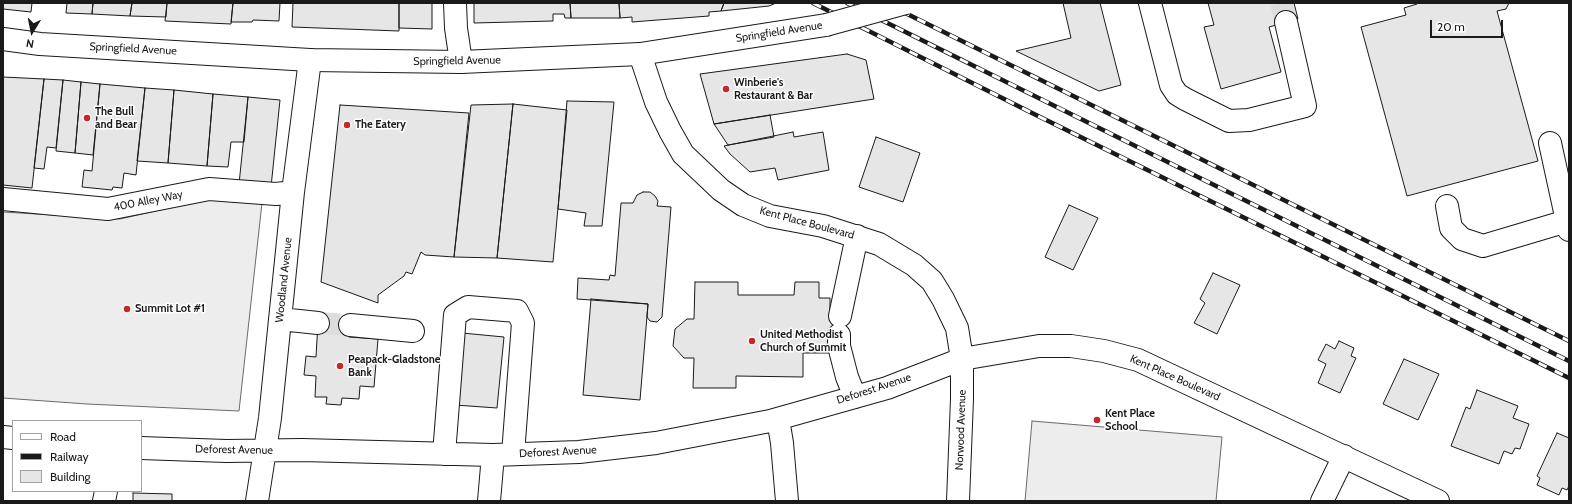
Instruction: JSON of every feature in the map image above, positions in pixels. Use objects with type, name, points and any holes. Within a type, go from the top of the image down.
[{"type":"street","points":[[455,3],[456,28],[461,62]]},
{"type":"street","name":"Springfield Avenue","points":[[3,40],[40,44],[310,60],[461,62],[640,54],[826,25],[906,3]]},
{"type":"street","points":[[1150,3],[1171,84],[1177,94],[1229,121],[1249,120],[1305,106],[1286,22]]},
{"type":"street","name":"Kent Place Boulevard","points":[[640,54],[656,102],[683,154],[721,190],[743,205],[770,216],[823,226],[857,236],[878,244],[914,264],[932,281],[943,299],[957,328],[962,359],[991,353],[1046,346],[1071,346],[1098,350],[1138,360],[1438,501]]},
{"type":"street","name":"Woodland Avenue","points":[[258,501],[265,452],[293,192],[310,60]]},
{"type":"street","points":[[1447,206],[1451,228],[1462,238],[1482,246],[1568,224],[1550,143]]},
{"type":"street","name":"400 Alley Way","points":[[3,199],[108,209],[209,189],[276,194],[293,192]]},
{"type":"street","points":[[855,397],[847,377],[839,346],[840,325],[857,236]]},
{"type":"street","points":[[444,454],[455,315],[468,307],[517,311],[523,324],[516,431],[503,455],[489,501]]},
{"type":"street","points":[[280,319],[318,323]]},
{"type":"street","points":[[350,326],[413,331]]},
{"type":"street","name":"Deforest Avenue","points":[[142,448],[265,452],[302,450],[503,455],[579,452],[656,443],[778,419],[887,388],[962,359]]},
{"type":"street","name":"Norwood Avenue","points":[[958,501],[962,359]]},
{"type":"street","points":[[778,419],[782,443],[787,501]]},
{"type":"street","points":[[1322,501],[1344,456]]},
{"type":"shaded area","name":"Summit Lot #1","points":[[208,199],[262,203],[239,411],[87,404],[3,398],[3,212],[120,219]]},
{"type":"shaded area","points":[[1032,421],[1222,437],[1216,501],[1025,501]]},
{"type":"building","points":[[3,3],[32,3],[31,12],[3,9]]},
{"type":"building","points":[[67,3],[93,3],[92,14],[66,13]]},
{"type":"building","points":[[93,3],[132,3],[130,16],[92,14]]},
{"type":"building","points":[[132,3],[167,3],[166,17],[130,16]]},
{"type":"building","points":[[167,3],[233,3],[231,24],[165,21]]},
{"type":"building","points":[[233,3],[280,3],[279,21],[253,20],[252,22],[231,22]]},
{"type":"building","points":[[293,3],[399,3],[399,31],[292,27]]},
{"type":"building","points":[[399,3],[432,3],[432,29],[399,28]]},
{"type":"building","points":[[474,3],[570,3],[571,18],[565,18],[564,14],[553,14],[553,21],[474,23]]},
{"type":"building","points":[[570,3],[619,3],[620,18],[571,18]]},
{"type":"building","points":[[619,3],[724,3],[721,11],[709,12],[709,16],[632,22],[632,17],[620,18]]},
{"type":"building","points":[[724,3],[776,3],[769,6],[721,11]]},
{"type":"building","points":[[1063,3],[1100,3],[1121,85],[1099,91],[1016,51],[1071,38]]},
{"type":"building","points":[[1208,3],[1294,3],[1298,19],[1269,27],[1281,72],[1221,89],[1204,27],[1214,25]]},
{"type":"building","points":[[1417,3],[1509,3],[1506,9],[1497,11],[1538,161],[1407,196],[1361,27],[1406,15],[1404,8]]},
{"type":"building","points":[[847,54],[866,60],[874,99],[714,124],[700,74]]},
{"type":"building","points":[[3,77],[44,79],[32,188],[3,185]]},
{"type":"building","points":[[44,79],[63,80],[56,148],[47,147],[44,169],[34,168]]},
{"type":"building","points":[[63,80],[81,82],[75,153],[56,151]]},
{"type":"building","name":"The Bull and Bear","points":[[81,82],[100,84],[93,155],[75,153]]},
{"type":"building","points":[[100,84],[145,88],[136,175],[124,173],[122,188],[113,187],[112,190],[82,187],[84,170],[92,171]]},
{"type":"building","points":[[145,88],[174,90],[168,163],[137,161]]},
{"type":"building","points":[[174,90],[213,94],[207,166],[168,163]]},
{"type":"building","points":[[213,94],[248,97],[244,142],[231,142],[228,167],[207,166]]},
{"type":"building","points":[[248,97],[280,100],[271,187],[239,184]]},
{"type":"building","points":[[567,101],[614,102],[602,226],[584,226],[586,213],[558,209]]},
{"type":"building","points":[[513,104],[567,110],[553,262],[497,258]]},
{"type":"building","points":[[513,104],[497,258],[454,257],[471,105]]},
{"type":"building","points":[[340,105],[469,113],[454,257],[425,255],[421,252],[412,274],[406,272],[404,276],[378,295],[378,303],[321,282]]},
{"type":"building","points":[[770,115],[774,137],[728,145],[714,124]]},
{"type":"building","points":[[793,132],[794,137],[823,132],[829,170],[778,180],[775,168],[750,172],[730,154],[724,146]]},
{"type":"building","points":[[876,137],[920,153],[903,202],[859,187]]},
{"type":"building","points":[[643,192],[650,192],[655,196],[658,201],[657,206],[671,207],[662,317],[657,322],[650,321],[647,317],[648,304],[577,299],[578,278],[609,280],[610,275],[615,276],[621,203],[633,203],[637,195]]},
{"type":"building","points":[[1069,205],[1098,218],[1073,270],[1045,257]]},
{"type":"building","points":[[1213,273],[1240,285],[1217,334],[1194,323],[1205,303],[1200,299]]},
{"type":"building","name":"United Methodist Church of Summit","points":[[695,282],[738,282],[738,295],[794,295],[795,282],[819,282],[819,298],[830,298],[830,316],[845,316],[845,335],[830,353],[803,353],[803,377],[736,376],[736,388],[693,388],[694,358],[684,358],[673,346],[675,329],[687,319],[694,319]]},
{"type":"building","points":[[591,299],[648,304],[640,400],[583,395]]},
{"type":"building","name":"Peapack-Gladstone Bank","points":[[318,322],[350,324],[349,337],[378,339],[374,387],[360,386],[359,399],[342,398],[341,405],[326,404],[327,397],[315,397],[316,376],[304,375],[306,356],[316,357]]},
{"type":"building","points":[[462,333],[504,337],[497,408],[455,405]]},
{"type":"building","points":[[1339,341],[1354,348],[1351,356],[1356,358],[1340,393],[1318,383],[1326,364],[1318,360],[1326,344],[1335,349]]},
{"type":"building","points":[[1404,359],[1439,374],[1418,420],[1383,404]]},
{"type":"building","points":[[1477,390],[1518,406],[1513,418],[1529,424],[1520,449],[1515,448],[1512,454],[1504,451],[1499,464],[1451,446],[1466,407],[1470,409]]},
{"type":"building","points":[[1557,433],[1569,438],[1569,486],[1567,490],[1562,488],[1559,495],[1537,485],[1540,478],[1537,476]]},
{"type":"building","points":[[133,493],[172,494],[172,501],[133,501]]},
{"type":"tunnel","points":[[1281,3],[1286,22]]},
{"type":"tunnel","points":[[318,323],[350,325]]},
{"type":"railway","points":[[813,3],[1034,114],[1569,378]]},
{"type":"railway","points":[[847,3],[1569,361]]},
{"type":"railway","points":[[885,3],[1569,341]]},
{"type":"place","name":"Winberie's Restaurant & Bar","points":[[726,89]]},
{"type":"place","name":"The Bull and Bear","points":[[87,118]]},
{"type":"place","name":"The Eatery","points":[[347,125]]},
{"type":"place","name":"Summit Lot #1","points":[[127,309]]},
{"type":"place","name":"United Methodist Church of Summit","points":[[752,341]]},
{"type":"place","name":"Peapack-Gladstone Bank","points":[[340,366]]},
{"type":"place","name":"Kent Place School","points":[[1097,420]]}]
